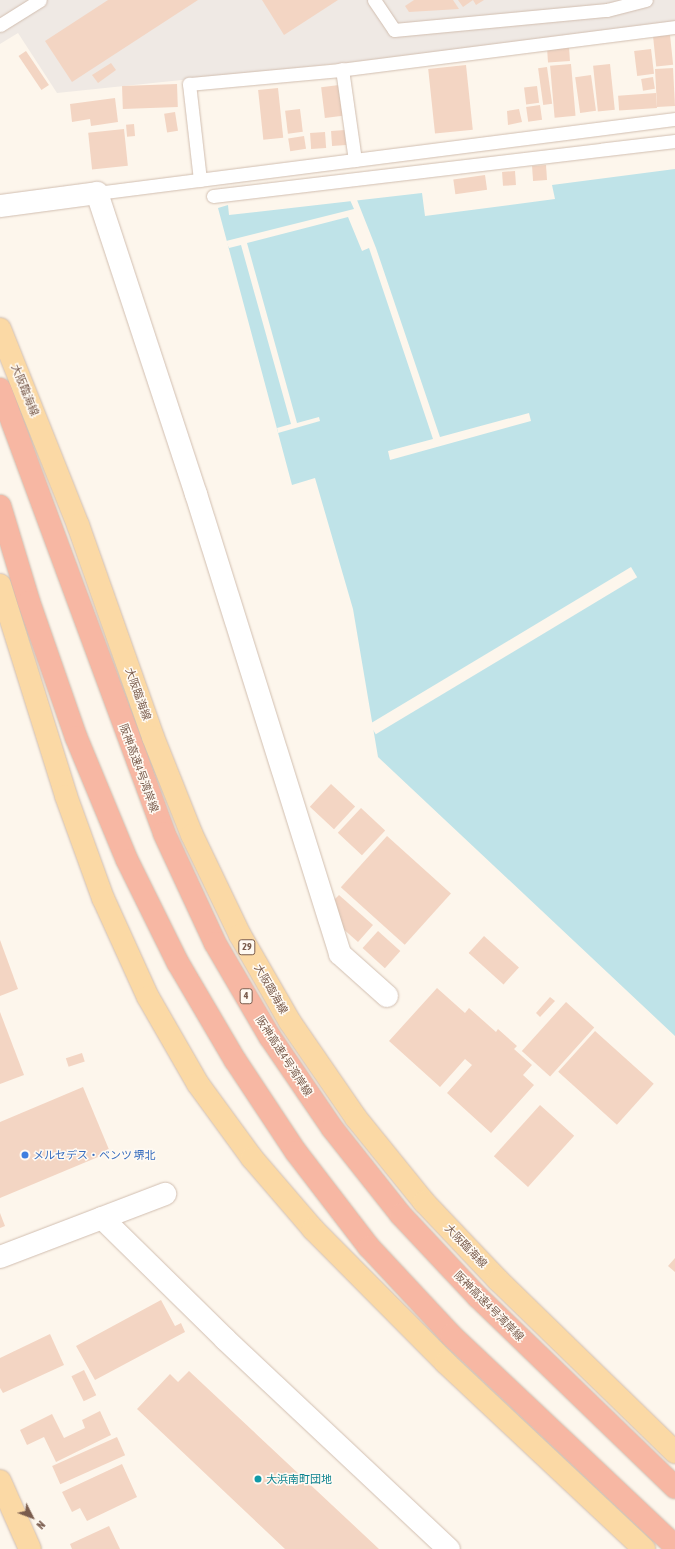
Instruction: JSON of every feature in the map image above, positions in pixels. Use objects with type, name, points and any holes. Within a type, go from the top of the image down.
[{"type":"highway","name":"阪神高速4号湾岸線","points":[[0,389],[164,833],[215,943],[270,1037],[332,1128],[401,1214],[478,1297],[675,1487]]},
{"type":"highway","points":[[0,506],[29,602],[76,738],[127,860],[178,963],[235,1060],[296,1152],[370,1247],[451,1335],[675,1546]]},
{"type":"main road","name":"大阪臨海線","points":[[0,330],[78,525],[153,737],[192,835],[240,935],[290,1022],[356,1118],[424,1202],[498,1280],[675,1452]]},
{"type":"main road","points":[[0,585],[66,796],[103,898],[148,997],[198,1084],[252,1158],[313,1229],[446,1363],[644,1549]]},
{"type":"main road","points":[[0,1481],[30,1549]]},
{"type":"street","points":[[0,206],[97,193],[196,494],[340,954],[387,996]]},
{"type":"street","points":[[0,1257],[165,1194]]},
{"type":"street","points":[[102,1218],[225,1339],[449,1549]]},
{"type":"lane","points":[[0,26],[40,0]]},
{"type":"lane","points":[[374,0],[394,30],[607,10],[646,0]]},
{"type":"lane","points":[[200,180],[189,84],[342,69],[675,27]]},
{"type":"lane","points":[[342,69],[355,160]]},
{"type":"lane","points":[[97,193],[675,119]]},
{"type":"lane","points":[[213,196],[675,141]]},
{"type":"shaded area","points":[[0,0],[675,0],[675,23],[353,62],[57,93],[18,33],[0,44]]},
{"type":"water","points":[[675,169],[675,1036],[378,757],[353,609],[315,478],[292,485],[218,208],[228,205],[229,215],[422,193],[425,216],[555,199],[552,185]]},
{"type":"pier","points":[[350,200],[357,200],[376,248],[440,437],[529,413],[531,421],[390,460],[388,451],[433,439],[369,248],[362,251],[348,217],[247,243],[297,423],[319,417],[320,421],[278,433],[277,428],[291,424],[241,245],[229,248],[226,241],[354,209]]},
{"type":"pier","points":[[631,567],[637,577],[376,734],[370,724]]},
{"type":"building","points":[[108,0],[198,0],[72,82],[45,41]]},
{"type":"building","points":[[262,0],[338,0],[284,35]]},
{"type":"building","points":[[414,0],[453,0],[459,9],[409,12],[405,6]]},
{"type":"building","points":[[458,0],[473,0],[463,7]]},
{"type":"building","points":[[473,0],[484,0],[476,5]]},
{"type":"building","points":[[670,35],[673,65],[656,67],[653,37]]},
{"type":"building","points":[[569,47],[570,61],[548,63],[547,49]]},
{"type":"building","points":[[651,49],[654,74],[637,76],[634,51]]},
{"type":"building","points":[[26,51],[49,85],[41,90],[19,56]]},
{"type":"building","points":[[111,63],[116,70],[98,83],[92,75]]},
{"type":"building","points":[[571,64],[576,116],[555,118],[550,66]]},
{"type":"building","points":[[610,64],[615,110],[598,112],[593,66]]},
{"type":"building","points":[[466,65],[473,130],[435,134],[428,69]]},
{"type":"building","points":[[547,67],[552,104],[543,105],[538,68]]},
{"type":"building","points":[[673,68],[675,106],[657,107],[655,69]]},
{"type":"building","points":[[591,75],[596,111],[580,113],[575,77]]},
{"type":"building","points":[[653,77],[655,89],[643,91],[641,79]]},
{"type":"building","points":[[177,84],[178,107],[123,109],[122,86]]},
{"type":"building","points":[[339,85],[343,116],[325,118],[321,87]]},
{"type":"building","points":[[537,86],[539,103],[526,104],[524,88]]},
{"type":"building","points":[[278,88],[283,138],[263,140],[258,90]]},
{"type":"building","points":[[656,93],[657,108],[619,111],[618,96]]},
{"type":"building","points":[[115,98],[118,122],[91,126],[90,119],[72,122],[70,104]]},
{"type":"building","points":[[540,105],[542,120],[528,122],[526,107]]},
{"type":"building","points":[[300,109],[303,132],[288,134],[285,111]]},
{"type":"building","points":[[519,109],[522,122],[508,125],[507,111]]},
{"type":"building","points":[[175,112],[178,131],[167,132],[164,114]]},
{"type":"building","points":[[134,124],[135,136],[127,137],[126,125]]},
{"type":"building","points":[[124,129],[128,166],[92,170],[88,133]]},
{"type":"building","points":[[345,130],[346,145],[332,146],[331,131]]},
{"type":"building","points":[[325,132],[326,148],[311,149],[310,133]]},
{"type":"building","points":[[304,136],[306,149],[290,151],[288,139]]},
{"type":"building","points":[[546,165],[547,180],[533,181],[532,166]]},
{"type":"building","points":[[515,171],[516,185],[503,186],[502,172]]},
{"type":"building","points":[[485,175],[487,190],[455,194],[453,179]]},
{"type":"building","points":[[331,784],[355,807],[334,829],[310,807]]},
{"type":"building","points":[[361,808],[385,831],[362,855],[338,833]]},
{"type":"building","points":[[387,836],[451,894],[405,945],[341,887]]},
{"type":"building","points":[[339,895],[373,925],[358,942],[341,927],[332,902]]},
{"type":"building","points":[[378,931],[400,951],[385,968],[363,948]]},
{"type":"building","points":[[484,936],[519,967],[504,985],[469,953]]},
{"type":"building","points":[[0,940],[18,989],[0,996]]},
{"type":"building","points":[[437,988],[465,1013],[469,1008],[496,1032],[498,1029],[517,1046],[514,1049],[532,1065],[523,1075],[534,1085],[491,1133],[447,1093],[472,1065],[465,1059],[440,1087],[389,1041]]},
{"type":"building","points":[[550,997],[555,1001],[540,1017],[536,1013]]},
{"type":"building","points":[[566,1002],[594,1027],[550,1076],[522,1051]]},
{"type":"building","points":[[0,1012],[24,1075],[0,1084]]},
{"type":"building","points":[[595,1031],[654,1084],[617,1125],[558,1072]]},
{"type":"building","points":[[82,1053],[85,1062],[69,1067],[66,1058]]},
{"type":"building","points":[[83,1087],[110,1152],[0,1198],[0,1122]]},
{"type":"building","points":[[540,1105],[574,1136],[528,1187],[494,1156]]},
{"type":"building","points":[[0,1213],[5,1226],[0,1228]]},
{"type":"building","points":[[675,1258],[675,1272],[668,1266]]},
{"type":"building","points":[[161,1300],[175,1326],[181,1323],[185,1332],[95,1380],[76,1346]]},
{"type":"building","points":[[50,1334],[64,1365],[3,1393],[0,1388],[0,1358]]},
{"type":"building","points":[[84,1370],[96,1395],[84,1401],[71,1376]]},
{"type":"building","name":"大浜南町団地","points":[[189,1371],[379,1549],[285,1549],[137,1409],[170,1374],[178,1382]]},
{"type":"building","points":[[100,1411],[111,1435],[56,1462],[44,1437],[27,1445],[20,1430],[52,1414],[64,1438],[85,1428],[82,1420]]},
{"type":"building","points":[[117,1437],[125,1455],[60,1484],[52,1466]]},
{"type":"building","points":[[122,1464],[137,1497],[87,1521],[80,1508],[72,1512],[62,1492]]},
{"type":"building","points":[[109,1526],[120,1549],[72,1549],[70,1544]]},
{"type":"place","name":"メルセデス・ベンツ 堺北","points":[[25,1155]]},
{"type":"place","name":"大浜南町団地","points":[[258,1479]]}]
